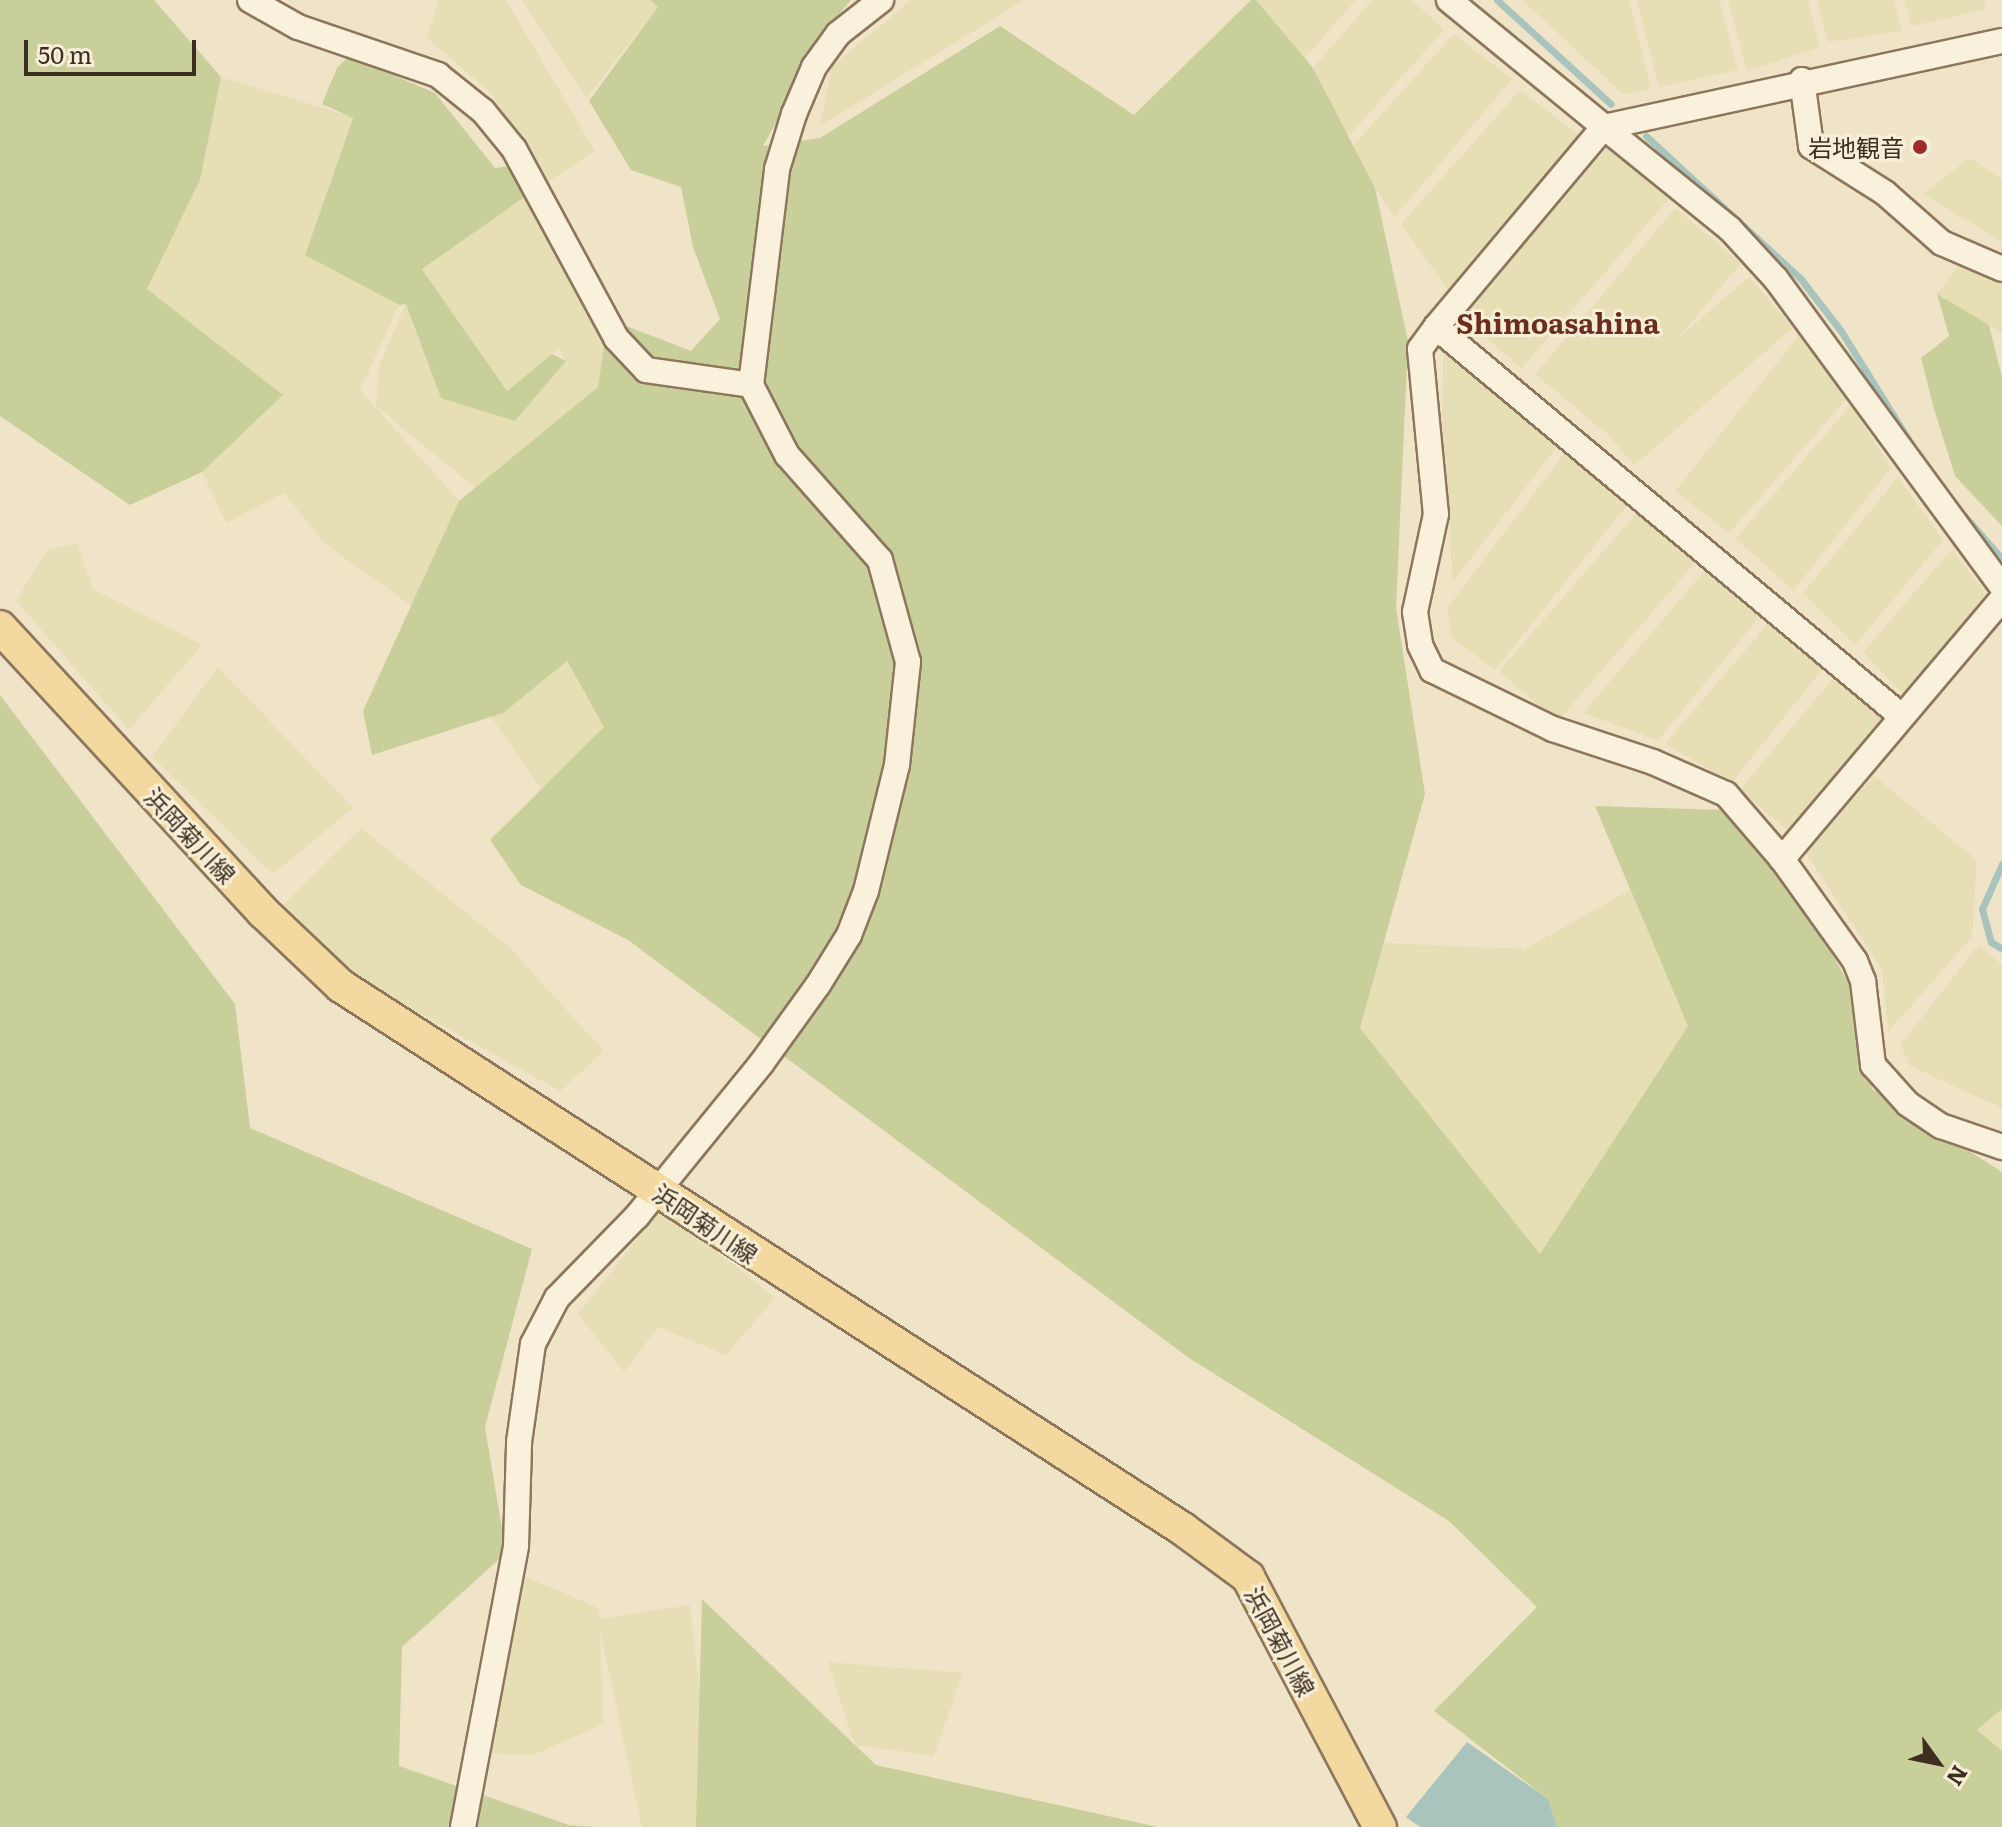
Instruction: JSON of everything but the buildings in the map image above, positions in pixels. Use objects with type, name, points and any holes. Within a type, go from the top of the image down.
[{"type":"main road","name":"浜岡菊川線","points":[[0,627],[304,955],[376,1010],[1183,1529],[1248,1577],[1380,1827]]},
{"type":"street","points":[[250,0],[298,27],[438,75],[483,111],[514,149],[616,338],[646,370],[751,385]]},
{"type":"street","points":[[463,1827],[516,1546],[519,1442],[533,1344],[557,1298],[656,1189],[761,1064],[849,935],[866,891],[897,765],[908,662],[880,560],[787,455],[751,385],[777,169],[794,114],[814,67],[838,34],[881,0]]},
{"type":"street","points":[[1457,2],[1730,229],[1776,279],[2002,587]]},
{"type":"street","points":[[2002,41],[1802,80],[1604,127],[1420,349],[1436,514],[1415,612],[1420,645],[1432,670],[1553,729],[1653,762],[1726,794],[1782,859],[1855,961],[1863,981],[1873,1065],[1908,1104],[1941,1126],[2002,1147]]},
{"type":"street","points":[[1802,80],[1811,146],[1885,193],[1942,243],[2002,269]]},
{"type":"street","points":[[1436,327],[1900,715]]},
{"type":"street","points":[[1782,859],[1900,715],[2002,599]]},
{"type":"shaded area","points":[[439,0],[506,0],[595,151],[547,183],[491,93],[427,38]]},
{"type":"shaded area","points":[[522,0],[649,0],[659,6],[586,98]]},
{"type":"shaded area","points":[[911,0],[1024,0],[820,126],[832,66]]},
{"type":"shaded area","points":[[1256,0],[1356,0],[1303,60]]},
{"type":"shaded area","points":[[1372,0],[1412,0],[1444,30],[1345,140],[1313,68]]},
{"type":"shaded area","points":[[1522,0],[1629,0],[1651,89],[1623,94]]},
{"type":"shaded area","points":[[1637,0],[1719,0],[1738,70],[1659,87]]},
{"type":"shaded area","points":[[1728,0],[1808,0],[1820,47],[1747,71]]},
{"type":"shaded area","points":[[1817,0],[1894,0],[1902,31],[1828,42]]},
{"type":"shaded area","points":[[1904,0],[1984,0],[1986,9],[1912,26]]},
{"type":"shaded area","points":[[1454,34],[1512,79],[1395,217],[1349,150]]},
{"type":"shaded area","points":[[221,77],[353,117],[305,255],[399,305],[360,390],[459,501],[412,606],[325,544],[284,493],[226,523],[202,472],[283,395],[147,289],[200,180]]},
{"type":"shaded area","points":[[1520,90],[1581,137],[1450,293],[1401,224]]},
{"type":"shaded area","points":[[1608,147],[1668,199],[1521,369],[1461,316]]},
{"type":"shaded area","points":[[1969,158],[2002,179],[2002,242],[1923,194]]},
{"type":"shaded area","points":[[533,191],[608,319],[598,387],[475,488],[376,406],[379,366],[406,303],[515,421],[566,361],[559,349],[507,391],[422,268]]},
{"type":"shaded area","points":[[1675,208],[1741,263],[1601,430],[1536,374]]},
{"type":"shaded area","points":[[1963,259],[2002,276],[2002,333],[1937,294]]},
{"type":"shaded area","points":[[1749,277],[1793,328],[1634,465],[1591,415]]},
{"type":"shaded area","points":[[1801,333],[1849,396],[1729,533],[1675,491]]},
{"type":"shaded area","points":[[1444,343],[1561,441],[1453,582],[1442,413]]},
{"type":"shaded area","points":[[1851,405],[1891,468],[1793,591],[1736,538]]},
{"type":"shaded area","points":[[1566,451],[1632,499],[1495,670],[1451,637],[1448,607]]},
{"type":"shaded area","points":[[1898,477],[1943,540],[1855,645],[1803,593]]},
{"type":"shaded area","points":[[1640,509],[1698,560],[1557,722],[1499,671]]},
{"type":"shaded area","points":[[77,543],[93,589],[202,645],[129,730],[16,601],[47,550]]},
{"type":"shaded area","points":[[1952,549],[1986,594],[1904,695],[1863,652]]},
{"type":"shaded area","points":[[1706,569],[1761,615],[1658,740],[1583,713]]},
{"type":"shaded area","points":[[1770,621],[1825,666],[1732,782],[1665,744]]},
{"type":"shaded area","points":[[566,661],[605,727],[541,789],[491,717]]},
{"type":"shaded area","points":[[218,667],[353,808],[273,874],[152,757]]},
{"type":"shaded area","points":[[1836,675],[1886,717],[1789,832],[1740,790]]},
{"type":"shaded area","points":[[1874,776],[1977,860],[1972,937],[1888,1032],[1882,969],[1806,853]]},
{"type":"shaded area","points":[[361,828],[509,947],[604,1051],[560,1091],[360,980],[281,907]]},
{"type":"shaded area","points":[[1630,890],[1688,1026],[1540,1254],[1360,1028],[1383,943],[1525,949]]},
{"type":"shaded area","points":[[1979,944],[2002,965],[2002,1108],[1910,1066],[1901,1044]]},
{"type":"shaded area","points":[[662,1207],[775,1298],[726,1355],[658,1327],[624,1372],[578,1314]]},
{"type":"shaded area","points":[[524,1576],[598,1608],[599,1619],[690,1605],[707,1758],[697,1827],[642,1827],[600,1630],[603,1724],[533,1755],[488,1753]]},
{"type":"shaded area","points":[[828,1662],[963,1673],[934,1756],[855,1745]]},
{"type":"shaded area","points":[[2002,1709],[2002,1751],[1977,1730]]},
{"type":"green space","points":[[0,0],[154,0],[221,77],[200,180],[147,289],[283,395],[202,472],[130,505],[0,416]]},
{"type":"green space","points":[[650,0],[851,0],[831,24],[763,146],[820,138],[1000,26],[1134,115],[1251,0],[1256,0],[1313,68],[1375,188],[1408,341],[1396,608],[1425,794],[1360,1028],[1540,1254],[1688,1026],[1595,806],[1725,810],[1800,900],[1851,987],[1872,1089],[2002,1172],[2002,1709],[1977,1730],[2002,1751],[2002,1827],[1557,1827],[1548,1799],[1434,1711],[1537,1607],[1449,1521],[1189,1358],[628,940],[521,885],[490,840],[604,727],[567,661],[503,713],[372,755],[363,711],[459,501],[598,387],[608,319],[691,351],[720,319],[693,247],[681,187],[631,170],[589,101],[658,7]]},
{"type":"green space","points":[[349,56],[435,93],[495,168],[521,164],[533,191],[422,269],[507,391],[552,354],[566,361],[515,421],[441,398],[406,304],[399,305],[305,255],[353,118],[322,104],[337,68]]},
{"type":"green space","points":[[1937,294],[1989,325],[2002,377],[2002,526],[1955,476],[1934,409],[1921,358],[1949,336]]},
{"type":"green space","points":[[0,695],[235,1004],[250,1128],[532,1249],[485,1427],[506,1553],[402,1647],[399,1766],[569,1825],[599,1827],[0,1827]]},
{"type":"green space","points":[[702,1599],[876,1765],[1158,1827],[696,1827]]},
{"type":"water","points":[[1467,1742],[1548,1799],[1557,1827],[1420,1827],[1406,1817]]},
{"type":"waterway","points":[[1497,0],[1611,104]]},
{"type":"waterway","points":[[1646,136],[1800,278],[1841,331],[1911,444]]},
{"type":"waterway","points":[[1961,512],[2002,559]]},
{"type":"waterway","points":[[2002,864],[1982,909],[1991,942],[2002,949]]},
{"type":"place","name":"岩地観音","points":[[1920,147]]},
{"type":"district","name":"Shimoasahina","points":[[1558,322]]}]
